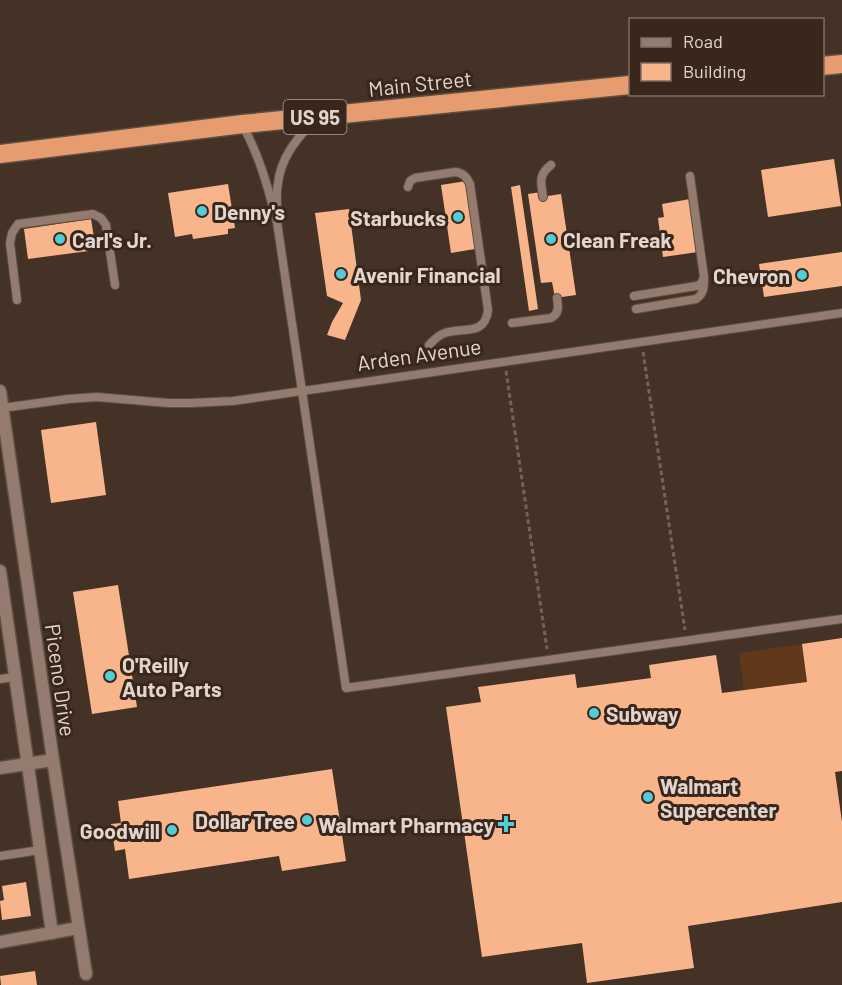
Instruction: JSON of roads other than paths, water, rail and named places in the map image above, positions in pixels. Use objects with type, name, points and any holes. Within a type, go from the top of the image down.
[{"type":"highway","points":[[824,66],[842,64]]},
{"type":"highway","name":"Main Street","points":[[0,154],[243,124],[629,85]]},
{"type":"street","name":"Piceno Drive","points":[[0,391],[86,974]]},
{"type":"street","points":[[0,571],[52,933]]},
{"type":"street","points":[[0,768],[53,760]]},
{"type":"street","points":[[0,942],[78,928]]},
{"type":"lane","points":[[276,222],[278,183],[282,164],[294,142],[317,117]]},
{"type":"lane","points":[[243,124],[256,149],[276,222],[346,688],[842,619]]},
{"type":"lane","points":[[543,197],[542,174],[551,165]]},
{"type":"lane","points":[[408,187],[410,181],[416,178],[454,172],[467,177],[470,184],[488,310],[487,319],[478,327],[445,333],[429,345]]},
{"type":"lane","points":[[636,309],[696,299],[704,289],[690,176]]},
{"type":"lane","points":[[17,300],[10,243],[12,233],[18,224],[93,214],[101,218],[106,225],[115,285]]},
{"type":"lane","points":[[634,296],[696,286],[701,284],[704,277]]},
{"type":"lane","points":[[512,323],[551,318],[558,312],[557,298]]},
{"type":"lane","name":"Arden Avenue","points":[[1,408],[97,397],[168,403],[218,402],[842,313]]},
{"type":"lane","points":[[0,679],[15,677]]},
{"type":"lane","points":[[0,856],[40,850]]},
{"type":"place","name":"Denny's","points":[[202,211]]},
{"type":"place","name":"Starbucks","points":[[458,217]]},
{"type":"place","name":"Carl's Jr.","points":[[60,239]]},
{"type":"place","name":"Clean Freak","points":[[551,239]]},
{"type":"place","name":"Avenir Financial","points":[[341,274]]},
{"type":"place","name":"Chevron","points":[[802,275]]},
{"type":"place","name":"O'Reilly Auto Parts","points":[[110,676]]},
{"type":"place","name":"Subway","points":[[594,713]]},
{"type":"place","name":"Walmart Supercenter","points":[[648,797]]},
{"type":"place","name":"Dollar Tree","points":[[307,820]]},
{"type":"place","name":"Walmart Pharmacy","points":[[506,824]]},
{"type":"place","name":"Goodwill","points":[[172,830]]}]
